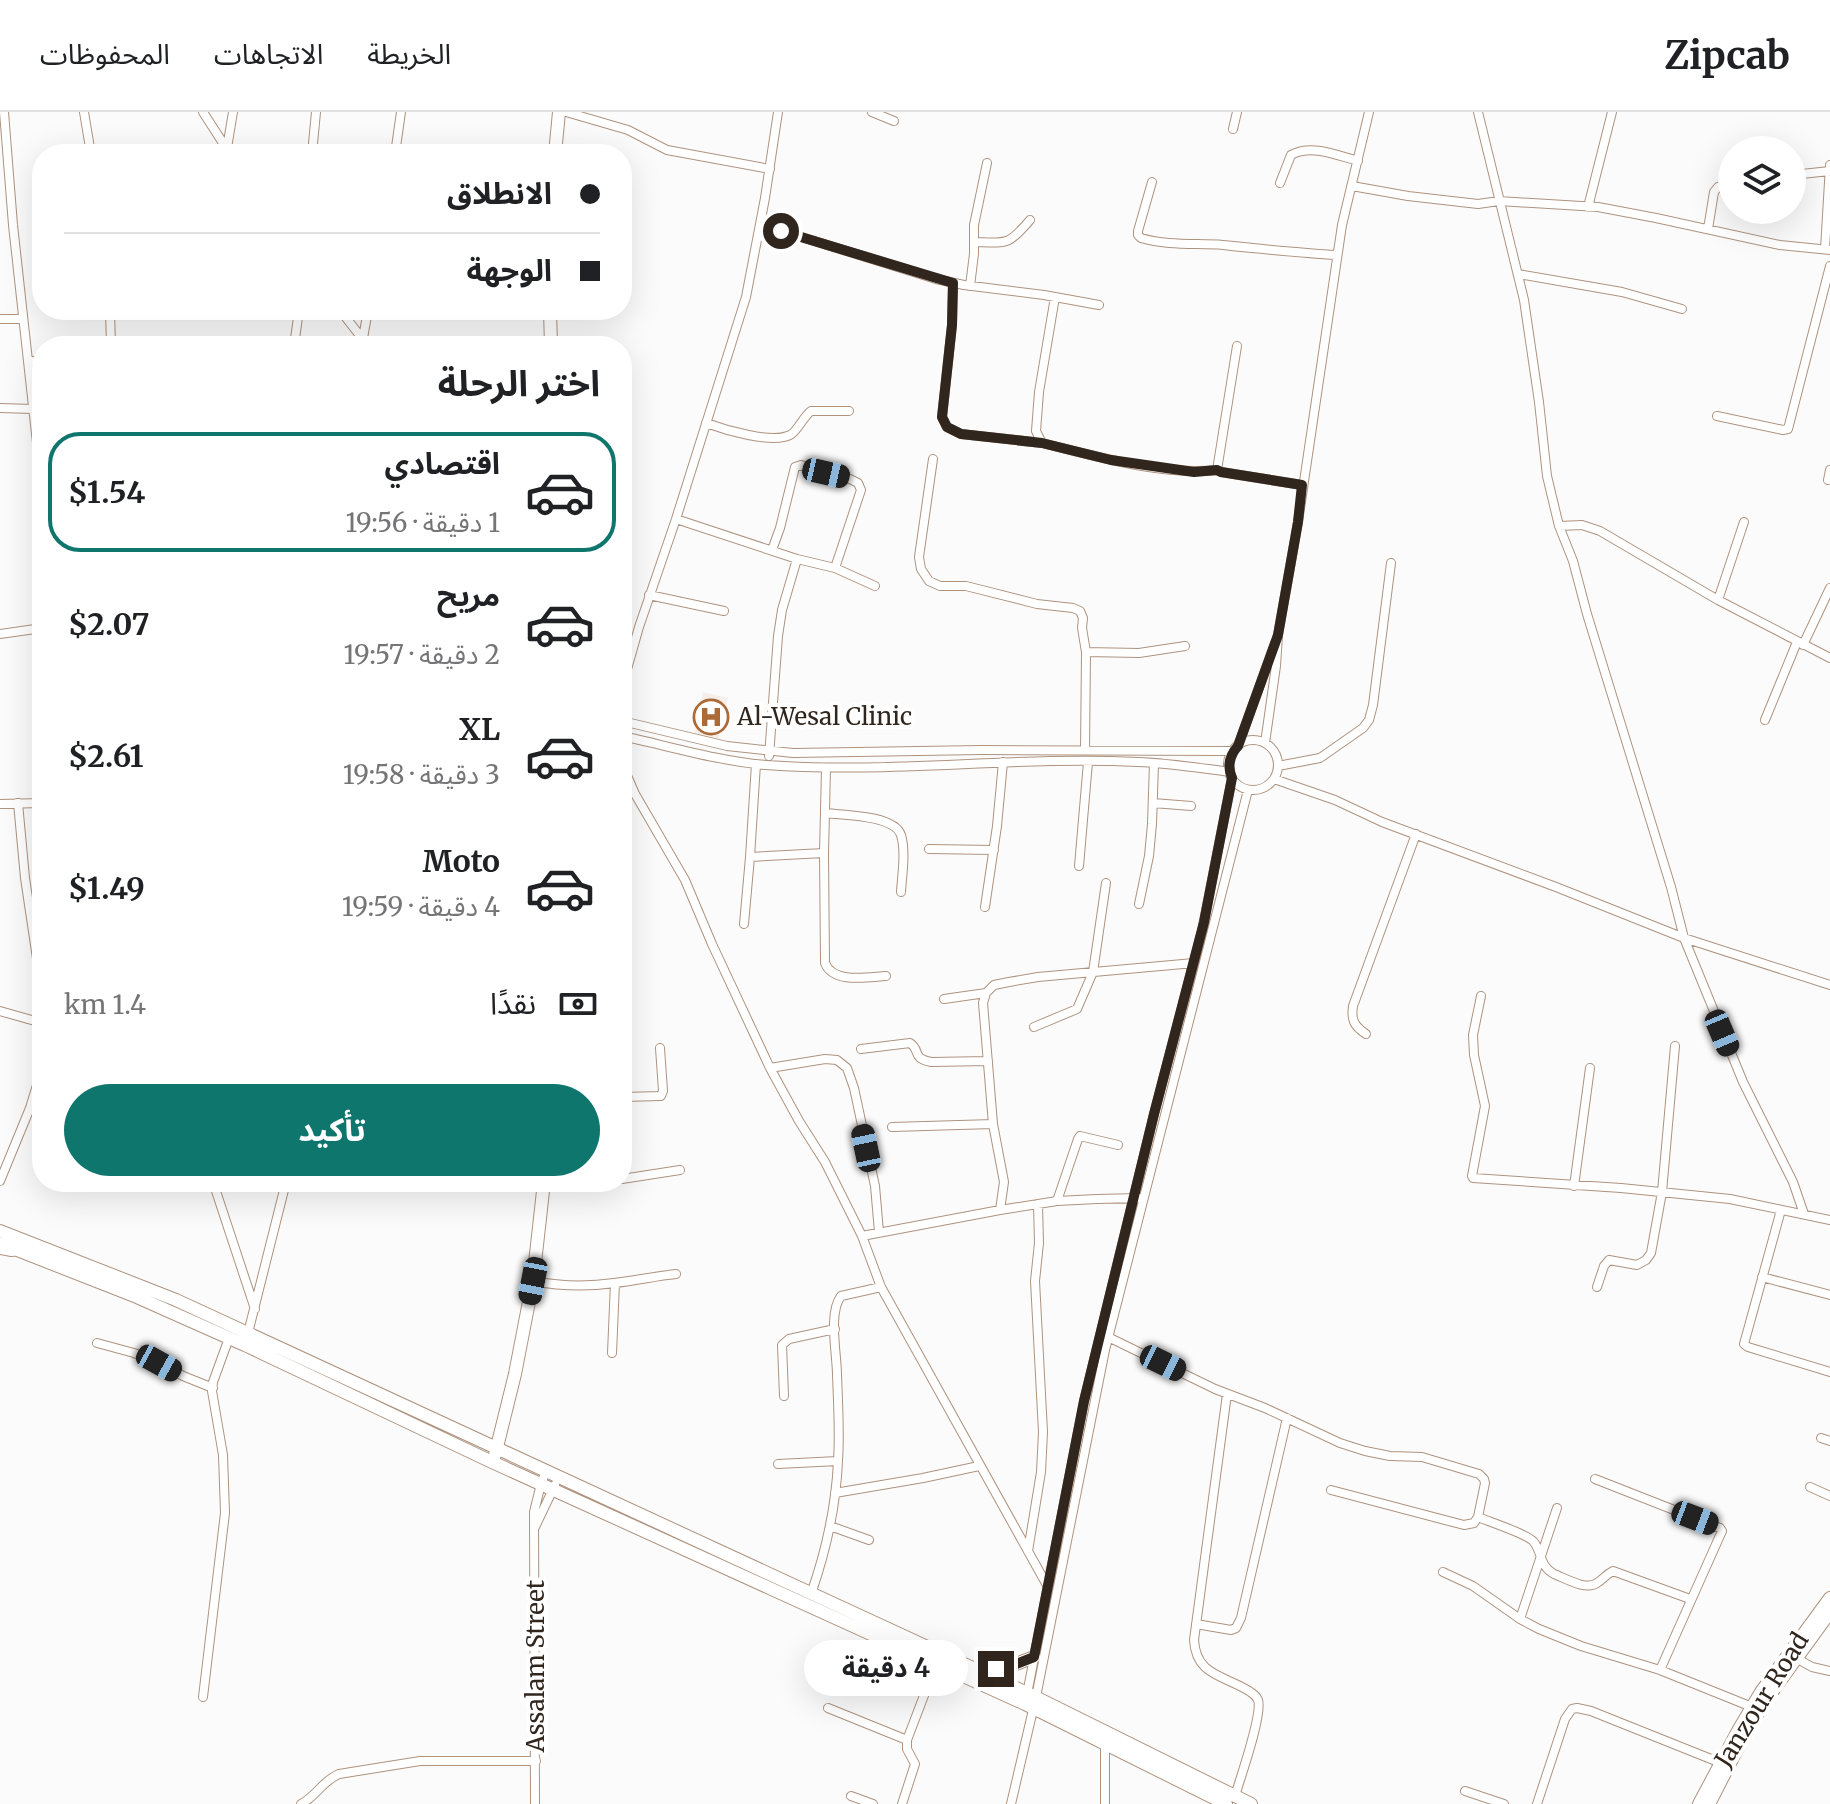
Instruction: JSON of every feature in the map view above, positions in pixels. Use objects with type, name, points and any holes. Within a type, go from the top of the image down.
[{"type":"main road","points":[[556,144],[559,112]]},
{"type":"main road","points":[[495,1455],[533,1281],[543,1192]]},
{"type":"main road","points":[[0,1231],[165,1295],[248,1333],[543,1478],[1230,1800]]},
{"type":"main road","points":[[4,1246],[137,1297],[495,1455]]},
{"type":"main road","points":[[556,1484],[978,1670],[1030,1704],[1105,1744],[1230,1800],[1251,1804]]},
{"type":"main road","name":"Janzour Road","points":[[1699,1804],[1752,1707],[1830,1598]]},
{"type":"main road","name":"Janzour Road","points":[[1709,1804],[1746,1732],[1830,1612]]},
{"type":"main road","points":[[978,1670],[1011,1666],[1034,1657]]},
{"type":"street","points":[[4,112],[32,397]]},
{"type":"street","points":[[84,112],[89,144]]},
{"type":"street","points":[[203,112],[224,144]]},
{"type":"street","points":[[229,144],[233,112]]},
{"type":"street","points":[[313,144],[316,112]]},
{"type":"street","points":[[396,144],[401,112]]},
{"type":"street","points":[[566,112],[628,130],[667,150],[770,169]]},
{"type":"street","points":[[632,653],[746,297],[778,112]]},
{"type":"street","points":[[872,112],[894,121]]},
{"type":"street","points":[[1233,129],[1237,112]]},
{"type":"street","points":[[1265,743],[1278,635],[1298,522],[1337,255],[1369,112]]},
{"type":"street","points":[[1478,112],[1524,300],[1547,476],[1559,526],[1573,561],[1684,938],[1743,1082],[1793,1182],[1804,1214]]},
{"type":"street","points":[[1588,207],[1612,112]]},
{"type":"street","points":[[1280,183],[1291,155],[1301,150],[1358,161]]},
{"type":"street","points":[[970,286],[974,225],[987,163]]},
{"type":"street","points":[[1352,186],[1478,204],[1499,201],[1588,207],[1656,218],[1780,245],[1828,250],[1830,165]]},
{"type":"street","points":[[1806,174],[1830,171]]},
{"type":"street","points":[[1152,182],[1138,231],[1141,238],[1174,244],[1337,255]]},
{"type":"street","points":[[1708,229],[1714,192],[1718,187]]},
{"type":"street","points":[[974,242],[1007,243],[1030,220]]},
{"type":"street","points":[[760,224],[953,283],[1099,305]]},
{"type":"street","points":[[1717,416],[1788,429],[1830,266]]},
{"type":"street","points":[[1518,274],[1622,292],[1682,309]]},
{"type":"street","points":[[953,283],[952,325],[942,417],[947,427],[961,434],[1042,443],[1111,460],[1194,472],[1217,470],[1302,485]]},
{"type":"street","points":[[1042,443],[1036,431],[1039,392],[1055,297]]},
{"type":"street","points":[[0,319],[23,319]]},
{"type":"street","points":[[348,320],[361,336]]},
{"type":"street","points":[[1217,470],[1237,346]]},
{"type":"street","points":[[0,408],[32,409]]},
{"type":"street","points":[[706,423],[746,435],[788,436],[811,411],[849,411]]},
{"type":"street","points":[[933,459],[919,557],[921,569],[929,581],[940,586],[984,589],[1013,599],[1080,611],[1086,652],[1085,750]]},
{"type":"street","points":[[772,550],[795,467],[801,465],[850,479],[858,483],[861,490],[835,568]]},
{"type":"street","points":[[1828,480],[1830,470]]},
{"type":"street","points":[[676,519],[797,559],[835,568],[875,586]]},
{"type":"street","points":[[1718,600],[1744,522]]},
{"type":"street","points":[[1559,526],[1582,525],[1600,531],[1718,600],[1830,658]]},
{"type":"street","points":[[769,765],[778,636],[797,559]]},
{"type":"street","points":[[1278,766],[1320,758],[1357,733],[1369,720],[1391,563]]},
{"type":"street","points":[[1765,720],[1830,588]]},
{"type":"street","points":[[649,595],[724,611]]},
{"type":"street","points":[[0,634],[32,629]]},
{"type":"street","points":[[1011,1804],[1108,1337],[1204,922],[1231,775],[1230,758],[1278,635]]},
{"type":"street","points":[[1086,652],[1139,653],[1185,646]]},
{"type":"street","points":[[632,724],[727,746],[769,752],[1236,749],[1251,741],[1265,743],[1275,753],[1278,766],[1274,779],[1263,788],[1248,790],[1237,784],[1231,775],[1154,763],[1003,762],[826,768],[756,764],[632,738]]},
{"type":"street","points":[[664,745],[666,732]]},
{"type":"street","points":[[985,907],[1001,799],[1003,762]]},
{"type":"street","points":[[1079,866],[1088,762]]},
{"type":"street","points":[[1139,904],[1149,856],[1154,763]]},
{"type":"street","points":[[744,924],[756,764]]},
{"type":"street","points":[[826,768],[825,963],[828,971],[836,976],[886,976]]},
{"type":"street","points":[[1274,779],[1335,800],[1684,938],[1830,985]]},
{"type":"street","points":[[632,787],[685,880],[770,1068],[825,1162],[862,1236],[881,1287],[1048,1587]]},
{"type":"street","points":[[1030,1704],[1034,1657],[1084,1401],[1248,790]]},
{"type":"street","points":[[18,803],[32,919]]},
{"type":"street","points":[[0,804],[32,803]]},
{"type":"street","points":[[1153,803],[1191,806]]},
{"type":"street","points":[[825,813],[881,820],[896,828],[901,834],[903,854],[901,892]]},
{"type":"street","points":[[1366,1034],[1352,1021],[1353,1006],[1416,834]]},
{"type":"street","points":[[929,849],[994,850]]},
{"type":"street","points":[[750,857],[824,853]]},
{"type":"street","points":[[1034,1027],[1077,1009],[1093,972],[1106,883]]},
{"type":"street","points":[[1000,1210],[1004,1182],[993,1124],[983,1003],[986,993],[994,985],[1038,977],[1194,963]]},
{"type":"street","points":[[944,999],[986,993]]},
{"type":"street","points":[[1481,996],[1473,1035],[1485,1106],[1472,1176],[1476,1180],[1730,1199],[1830,1220]]},
{"type":"street","points":[[0,1011],[32,1020]]},
{"type":"street","points":[[861,1049],[910,1043],[923,1061],[988,1061]]},
{"type":"street","points":[[1597,1287],[1609,1260],[1637,1265],[1651,1253],[1662,1192],[1675,1046]]},
{"type":"street","points":[[632,1097],[661,1096],[660,1048]]},
{"type":"street","points":[[770,1068],[825,1059],[837,1060],[847,1068],[875,1186],[879,1232]]},
{"type":"street","points":[[1574,1186],[1590,1068]]},
{"type":"street","points":[[0,1181],[32,1102]]},
{"type":"street","points":[[892,1127],[993,1124]]},
{"type":"street","points":[[1057,1201],[1080,1136],[1118,1145]]},
{"type":"street","points":[[632,1177],[680,1170]]},
{"type":"street","points":[[216,1192],[255,1310]]},
{"type":"street","points":[[248,1333],[284,1192]]},
{"type":"street","points":[[862,1236],[1057,1201],[1139,1198]]},
{"type":"street","points":[[1027,1552],[1041,1472],[1043,1432],[1035,1281],[1039,1243],[1038,1204]]},
{"type":"street","points":[[1781,1210],[1744,1344],[1830,1372]]},
{"type":"street","points":[[533,1281],[578,1285],[676,1274]]},
{"type":"street","points":[[1762,1277],[1830,1295]]},
{"type":"street","points":[[612,1353],[615,1283]]},
{"type":"street","points":[[811,1594],[830,1526],[838,1461],[837,1303],[841,1296],[881,1287]]},
{"type":"street","points":[[784,1396],[784,1341],[835,1329]]},
{"type":"street","points":[[1108,1337],[1340,1443],[1390,1456],[1422,1457],[1479,1474],[1485,1483],[1478,1517],[1474,1523],[1464,1525],[1331,1490]]},
{"type":"street","points":[[203,1697],[225,1513],[222,1444],[213,1388],[229,1338]]},
{"type":"street","points":[[97,1343],[134,1353],[213,1388]]},
{"type":"street","points":[[1227,1394],[1195,1650],[1204,1668],[1254,1694],[1259,1703],[1230,1800]]},
{"type":"street","points":[[1196,1624],[1231,1630],[1236,1628],[1241,1618],[1287,1418]]},
{"type":"street","points":[[778,1464],[838,1461]]},
{"type":"street","points":[[835,1493],[979,1466]]},
{"type":"street","name":"Assalam Street","points":[[535,1804],[535,1504],[543,1478]]},
{"type":"street","points":[[1595,1479],[1722,1531],[1660,1670]]},
{"type":"street","points":[[535,1528],[556,1484]]},
{"type":"street","points":[[1810,1487],[1830,1496]]},
{"type":"street","points":[[1520,1619],[1557,1508]]},
{"type":"street","points":[[1478,1517],[1532,1540],[1549,1571],[1578,1584],[1596,1585],[1613,1571],[1690,1599]]},
{"type":"street","points":[[830,1526],[869,1540]]},
{"type":"street","points":[[1443,1572],[1473,1586],[1539,1629],[1581,1646],[1660,1670],[1752,1707]]},
{"type":"street","points":[[1796,1658],[1812,1667],[1830,1671]]},
{"type":"street","points":[[902,1804],[915,1764],[907,1749],[907,1740],[936,1664]]},
{"type":"street","points":[[828,1708],[907,1740]]},
{"type":"street","points":[[1537,1804],[1565,1719],[1572,1709],[1591,1711],[1721,1763]]},
{"type":"street","points":[[1105,1744],[1105,1804]]},
{"type":"street","points":[[301,1804],[327,1779],[339,1774],[420,1761],[536,1761]]},
{"type":"street","points":[[1465,1791],[1504,1804]]},
{"type":"street","points":[[851,1796],[873,1804]]},
{"type":"shaded area","name":"Al-Wesal Clinic","points":[[703,692],[728,698],[718,741],[694,736]]},
{"type":"place","name":"Al-Wesal Clinic","points":[[711,717]]},
{"type":"route","points":[[781,231],[953,283],[952,325],[942,417],[947,427],[961,434],[1042,443],[1111,460],[1194,472],[1217,470],[1302,485],[1278,635],[1238,746],[1230,758],[1232,778],[1204,922],[1084,1401],[1034,1657],[996,1669]]}]
